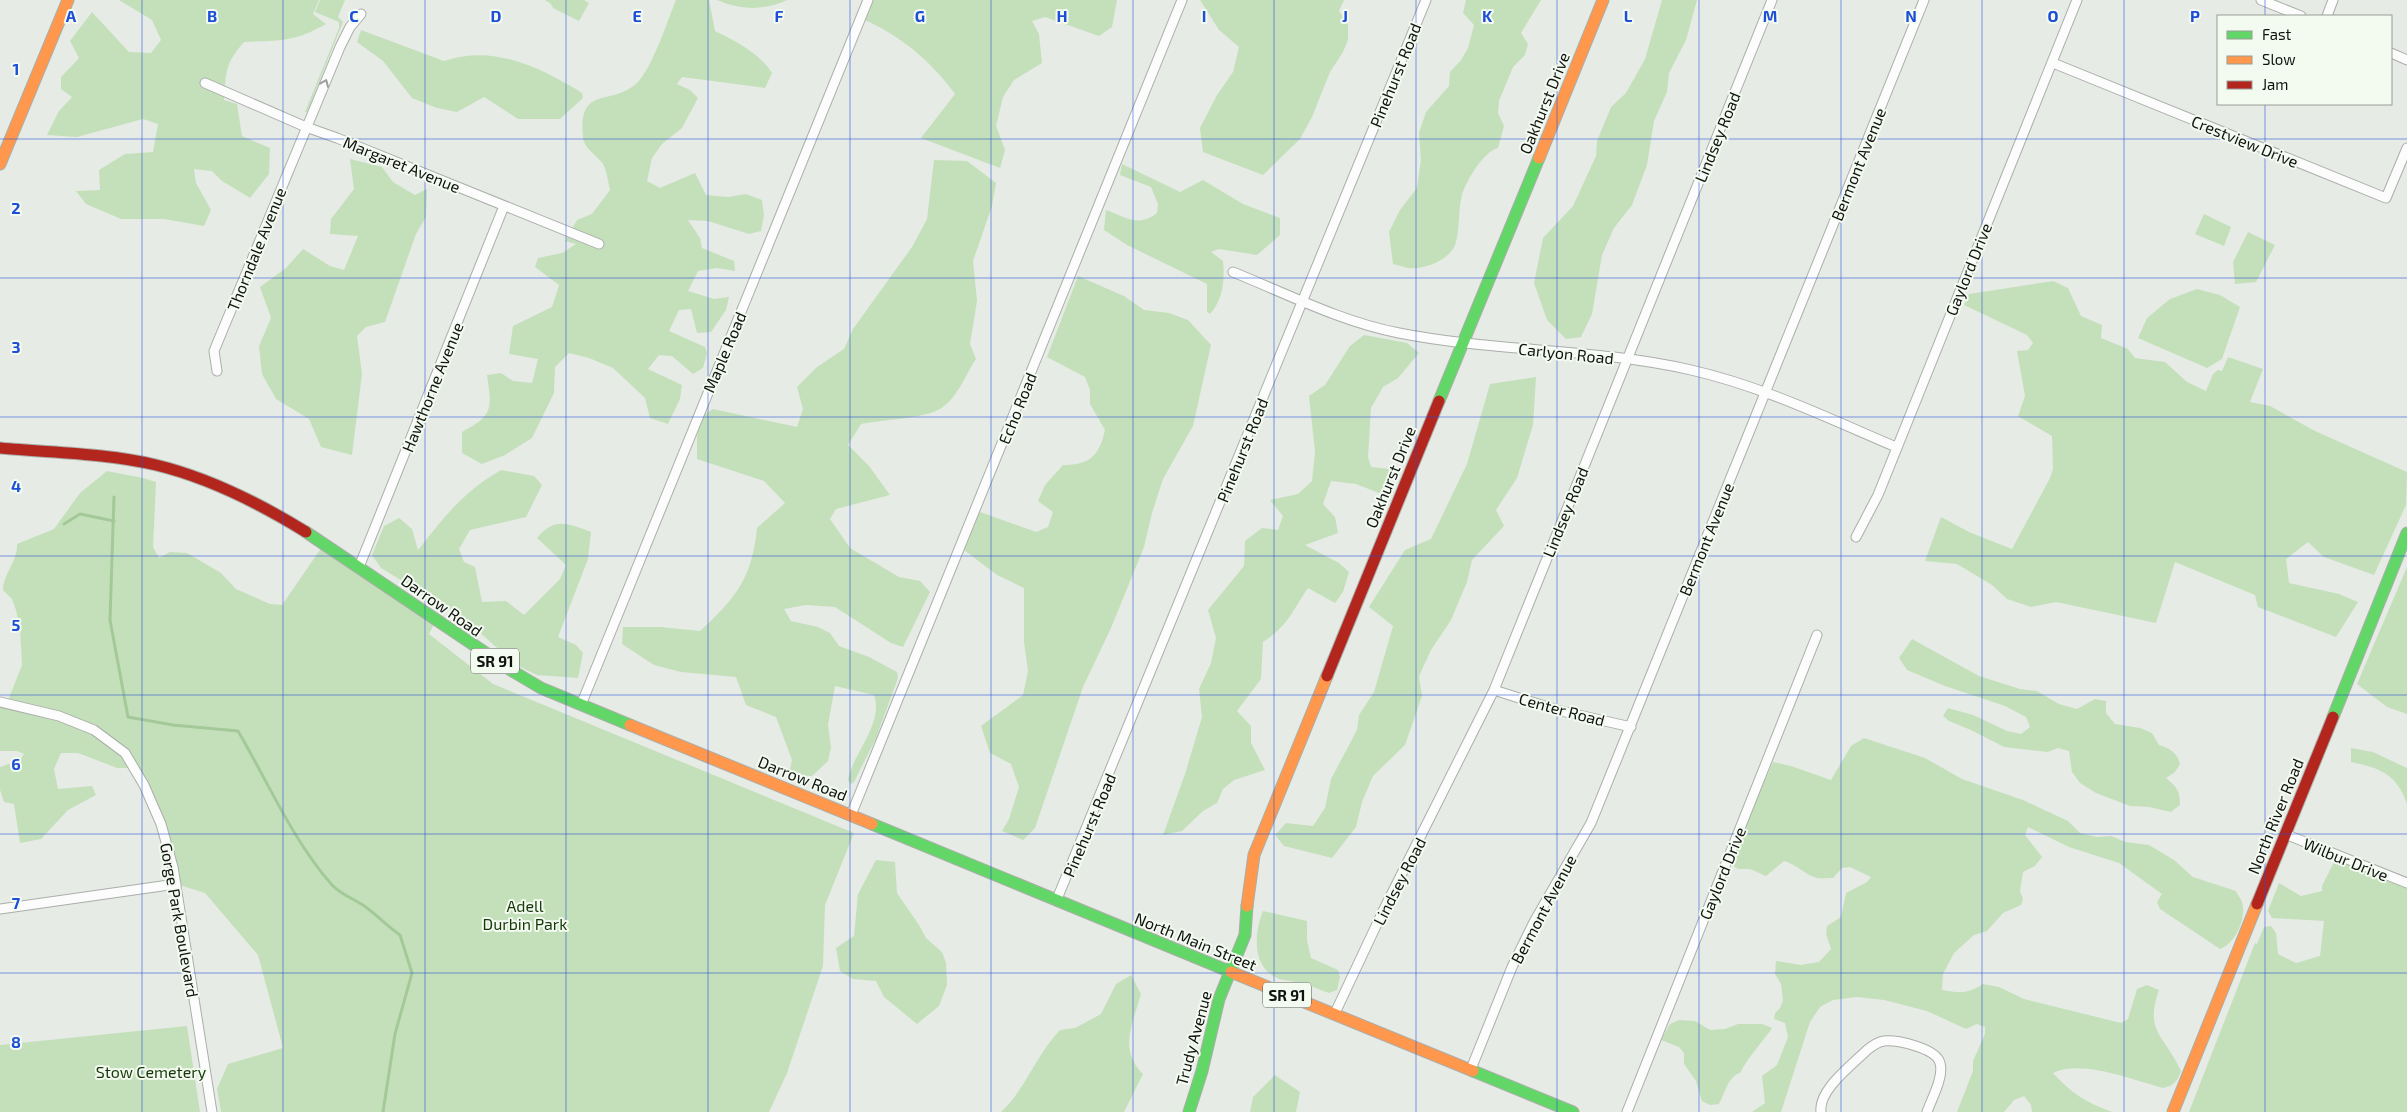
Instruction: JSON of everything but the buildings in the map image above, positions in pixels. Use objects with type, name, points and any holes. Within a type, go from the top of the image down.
[{"type":"main road","points":[[0,164],[68,0]]},
{"type":"main road","name":"Oakhurst Drive","points":[[1229,972],[1246,930],[1249,880],[1254,855],[1603,0]]},
{"type":"main road","name":"Darrow Road","points":[[0,448],[134,460],[175,469],[226,487],[275,512],[359,567],[508,670],[541,688],[1002,876]]},
{"type":"main road","name":"North River Road","points":[[2173,1112],[2407,533]]},
{"type":"main road","name":"North Main Street","points":[[1002,876],[1229,972],[1336,1013],[1573,1112]]},
{"type":"main road","name":"Trudy Avenue","points":[[1189,1112],[1203,1066],[1214,1018],[1229,972]]},
{"type":"street","name":"Maple Road","points":[[581,705],[868,0]]},
{"type":"street","name":"Echo Road","points":[[851,815],[1182,0]]},
{"type":"street","name":"Pinehurst Road","points":[[1057,899],[1426,0]]},
{"type":"street","name":"Lindsey Road","points":[[1336,1013],[1383,911],[1494,690],[1772,0]]},
{"type":"street","name":"Bermont Avenue","points":[[1471,1069],[1512,967],[1534,922],[1591,823],[1924,0]]},
{"type":"street","name":"Gaylord Drive","points":[[1856,537],[1872,509],[2077,0]]},
{"type":"street","points":[[2261,0],[2298,15]]},
{"type":"street","points":[[2327,15],[2334,0]]},
{"type":"street","name":"Thorndale Avenue","points":[[217,371],[214,351],[343,41],[350,27],[361,14]]},
{"type":"street","points":[[2392,53],[2407,60]]},
{"type":"street","name":"Crestview Drive","points":[[2053,63],[2386,198],[2407,148]]},
{"type":"street","name":"Margaret Avenue","points":[[205,83],[306,127],[599,244]]},
{"type":"street","name":"Hawthorne Avenue","points":[[359,567],[504,206]]},
{"type":"street","name":"Carlyon Road","points":[[1233,272],[1374,327],[1462,343],[1626,360],[1693,370],[1766,393],[1896,447]]},
{"type":"street","name":"Gaylord Drive","points":[[1627,1112],[1817,635]]},
{"type":"street","name":"Center Road","points":[[1494,690],[1558,710],[1631,727]]},
{"type":"street","name":"Gorge Park Boulevard","points":[[0,702],[30,708],[80,724],[100,735],[125,753],[144,784],[168,846],[176,884],[212,1112]]},
{"type":"street","name":"Wilbur Drive","points":[[2285,834],[2407,883]]},
{"type":"street","points":[[0,909],[176,884]]},
{"type":"street","points":[[1821,1112],[1822,1101],[1828,1089],[1867,1050],[1884,1041],[1924,1049],[1936,1056],[1940,1063],[1940,1071],[1927,1112]]},
{"type":"green space","points":[[119,0],[319,0],[313,14],[326,24],[295,38],[244,42],[233,56],[226,75],[224,100],[237,104],[242,136],[270,148],[269,174],[250,198],[222,181],[212,171],[194,169],[196,183],[211,210],[204,226],[164,219],[121,219],[86,204],[76,191],[100,190],[99,170],[125,154],[153,152],[158,124],[143,119],[77,137],[47,135],[59,111],[72,97],[61,89],[61,77],[79,58],[70,41],[92,12],[129,52],[151,53],[161,40],[152,20]]},
{"type":"green space","points":[[320,0],[345,0],[338,17],[343,22],[307,112],[305,112],[339,28],[339,22],[315,12]]},
{"type":"green space","points":[[545,0],[584,0],[589,3],[579,21],[553,8]]},
{"type":"green space","points":[[676,0],[709,0],[715,31],[739,43],[761,59],[772,73],[765,88],[682,77],[677,84],[690,90],[698,98],[682,128],[662,144],[652,158],[647,181],[660,188],[695,173],[706,195],[728,197],[746,194],[762,200],[764,215],[761,231],[749,234],[708,221],[688,220],[700,238],[702,248],[734,261],[735,271],[717,268],[698,271],[688,291],[714,299],[729,297],[726,310],[711,332],[697,333],[691,309],[679,310],[669,331],[705,347],[707,353],[703,368],[693,374],[672,356],[659,355],[648,369],[682,385],[680,399],[668,424],[650,418],[645,398],[613,368],[589,358],[569,353],[555,367],[554,393],[532,438],[505,455],[482,464],[462,453],[462,432],[480,421],[488,410],[490,396],[487,375],[501,373],[513,381],[532,383],[538,359],[509,354],[513,326],[552,307],[559,285],[535,267],[538,258],[562,253],[576,244],[565,241],[577,220],[592,214],[610,190],[603,164],[584,141],[583,120],[586,110],[591,103],[598,99],[627,90],[637,83],[649,66]]},
{"type":"green space","points":[[717,0],[787,0],[770,6],[752,8],[734,6]]},
{"type":"green space","points":[[873,0],[1117,0],[1112,27],[1099,36],[1045,17],[1032,21],[1039,34],[1042,63],[1014,80],[1003,97],[996,126],[1005,150],[1000,168],[921,138],[955,94],[936,71],[915,51],[891,34],[865,20]]},
{"type":"green space","points":[[1200,0],[1344,0],[1339,11],[1348,24],[1348,40],[1343,52],[1330,72],[1312,117],[1300,139],[1263,175],[1203,152],[1200,128],[1217,95],[1233,72],[1239,47],[1219,30]]},
{"type":"green space","points":[[1466,0],[1541,0],[1521,33],[1528,44],[1525,55],[1513,67],[1499,101],[1498,113],[1504,126],[1498,148],[1482,160],[1467,182],[1462,195],[1456,242],[1449,254],[1437,262],[1422,267],[1408,268],[1393,264],[1389,232],[1400,210],[1417,188],[1421,160],[1419,133],[1426,112],[1449,86],[1450,72],[1461,60],[1468,48],[1474,25],[1463,13]]},
{"type":"green space","points":[[1662,0],[1697,0],[1686,40],[1669,73],[1667,92],[1654,121],[1647,165],[1632,205],[1614,228],[1602,255],[1592,314],[1581,337],[1566,339],[1547,320],[1534,283],[1543,238],[1573,206],[1596,156],[1597,141],[1611,107],[1626,93],[1645,59]]},
{"type":"green space","points":[[361,30],[444,61],[462,56],[480,55],[516,61],[566,83],[582,93],[583,98],[560,119],[518,119],[484,97],[457,112],[437,108],[412,98],[383,61],[357,42]]},
{"type":"green space","points":[[350,159],[382,167],[393,182],[415,195],[427,189],[426,217],[416,234],[385,322],[366,327],[357,336],[362,374],[352,455],[321,447],[309,419],[276,399],[262,374],[259,346],[271,318],[260,287],[286,268],[303,249],[330,266],[344,270],[358,236],[330,234],[331,219],[354,189]]},
{"type":"green space","points":[[934,160],[967,161],[996,183],[992,206],[973,261],[977,301],[970,344],[976,359],[956,393],[940,409],[914,417],[861,424],[848,445],[869,466],[890,495],[836,509],[830,519],[850,548],[899,577],[920,581],[930,592],[903,647],[891,643],[835,607],[806,605],[784,609],[791,621],[818,627],[830,633],[839,646],[869,657],[897,672],[898,678],[876,738],[854,782],[851,784],[848,780],[875,716],[874,695],[835,686],[828,725],[831,747],[828,761],[812,776],[792,775],[790,769],[792,760],[776,717],[746,705],[736,677],[681,672],[654,665],[622,644],[623,627],[661,627],[700,631],[733,597],[751,561],[757,528],[785,503],[764,481],[697,459],[697,437],[701,417],[713,409],[797,427],[803,409],[797,387],[817,367],[844,349],[853,329],[912,247],[927,219]]},
{"type":"green space","points":[[1122,164],[1180,192],[1203,180],[1243,204],[1280,218],[1280,235],[1257,255],[1219,249],[1211,252],[1223,261],[1224,275],[1218,302],[1210,314],[1207,312],[1207,284],[1127,245],[1104,230],[1106,210],[1132,220],[1144,220],[1157,213],[1158,204],[1151,187],[1120,175]]},
{"type":"green space","points":[[2204,214],[2231,227],[2224,246],[2195,234]]},
{"type":"green space","points":[[2248,232],[2275,245],[2256,282],[2235,284],[2233,262]]},
{"type":"green space","points":[[1078,276],[1124,296],[1144,310],[1169,313],[1188,320],[1211,345],[1193,426],[1163,479],[1144,547],[1111,628],[1083,687],[1035,828],[1023,840],[1002,831],[1009,819],[1019,787],[1011,764],[990,753],[981,726],[1023,695],[1028,671],[1024,642],[1024,588],[997,575],[964,550],[980,512],[1036,532],[1048,527],[1053,512],[1038,501],[1045,485],[1063,465],[1087,461],[1096,452],[1103,439],[1105,430],[1090,404],[1090,390],[1085,377],[1047,357]]},
{"type":"green space","points":[[2053,281],[2068,288],[2081,316],[2102,325],[2101,338],[2128,349],[2135,358],[2165,362],[2187,382],[2206,391],[2213,374],[2218,370],[2222,371],[2228,357],[2263,369],[2250,402],[2270,406],[2315,431],[2407,472],[2406,505],[2374,575],[2324,557],[2308,542],[2286,559],[2289,583],[2339,594],[2358,602],[2336,637],[2258,607],[2255,595],[2175,562],[2156,623],[2056,602],[2031,607],[2007,599],[1992,585],[1957,564],[1925,561],[1941,517],[1969,532],[2012,549],[2050,478],[2053,469],[2052,436],[2018,416],[2025,396],[2017,351],[2028,350],[2033,343],[2027,335],[1964,305],[1969,294]]},
{"type":"green space","points":[[2197,289],[2220,295],[2240,307],[2222,359],[2207,368],[2138,338],[2147,318],[2170,299]]},
{"type":"green space","points":[[1364,335],[1407,343],[1419,353],[1398,378],[1383,387],[1371,408],[1368,457],[1371,467],[1390,469],[1391,482],[1379,493],[1356,484],[1331,481],[1323,504],[1335,517],[1338,533],[1305,545],[1339,563],[1349,572],[1343,592],[1335,603],[1308,588],[1279,630],[1263,642],[1261,679],[1237,711],[1251,726],[1251,743],[1265,770],[1234,780],[1223,789],[1217,803],[1203,811],[1182,831],[1163,835],[1185,774],[1202,717],[1199,689],[1211,663],[1216,638],[1208,610],[1244,566],[1245,541],[1262,528],[1278,530],[1283,516],[1270,500],[1298,494],[1312,481],[1315,452],[1309,396],[1325,385],[1350,346]]},
{"type":"green space","points":[[1536,377],[1533,425],[1517,478],[1496,510],[1504,526],[1472,560],[1467,582],[1451,620],[1431,650],[1419,676],[1422,696],[1405,745],[1373,776],[1362,802],[1356,827],[1332,858],[1284,846],[1275,835],[1286,823],[1313,826],[1325,808],[1331,779],[1357,730],[1359,715],[1374,692],[1393,626],[1369,607],[1405,550],[1431,539],[1467,464],[1490,384]]},
{"type":"green space","points":[[501,470],[534,476],[542,485],[526,517],[470,530],[459,549],[464,562],[475,567],[482,602],[506,601],[524,615],[560,579],[566,565],[537,538],[543,531],[555,524],[568,524],[591,532],[588,559],[558,637],[576,645],[583,653],[578,678],[537,675],[516,665],[465,619],[381,568],[372,555],[384,526],[399,518],[412,529],[418,550],[465,496]]},
{"type":"green space","name":"Adell Durbin Park","points":[[107,471],[156,482],[153,547],[159,558],[170,552],[187,553],[221,573],[236,589],[270,604],[282,605],[324,544],[436,620],[429,634],[493,684],[854,833],[825,905],[823,966],[787,1073],[769,1112],[221,1112],[217,1089],[228,1064],[283,1048],[258,955],[205,893],[176,884],[173,867],[135,768],[117,768],[78,753],[61,753],[54,769],[58,789],[92,786],[96,795],[68,810],[41,839],[20,843],[14,804],[4,802],[0,790],[0,767],[20,760],[24,754],[17,751],[0,751],[0,702],[7,703],[22,665],[20,628],[12,599],[3,590],[5,578],[15,556],[17,544],[54,529],[80,493]]},
{"type":"green space","points":[[2407,567],[2407,714],[2387,707],[2357,684]]},
{"type":"green space","points":[[1912,639],[1979,676],[2020,689],[2037,691],[2059,704],[2077,709],[2095,699],[2106,701],[2106,713],[2115,724],[2140,728],[2152,733],[2159,745],[2170,749],[2175,754],[2180,764],[2175,772],[2166,778],[2177,790],[2180,805],[2171,812],[2149,807],[2130,806],[2096,793],[2080,783],[2072,772],[2069,751],[2058,748],[2048,752],[2004,747],[1949,721],[1943,716],[1948,708],[1973,715],[2007,731],[2021,734],[2030,727],[2026,717],[2005,706],[1945,686],[1907,670],[1899,658]]},
{"type":"green space","points":[[1864,738],[1925,758],[1962,779],[2023,800],[2068,821],[2080,833],[2097,837],[2111,836],[2125,842],[2149,845],[2174,860],[2193,877],[2236,891],[2243,908],[2241,923],[2235,936],[2220,949],[2160,909],[2157,902],[2162,894],[2119,863],[2069,847],[2028,827],[2025,835],[2042,857],[2035,866],[2023,872],[2020,891],[2023,899],[2021,905],[2003,913],[1987,931],[1974,935],[1954,953],[1943,974],[1942,990],[1964,992],[1973,990],[1983,984],[1999,987],[2024,999],[2121,1023],[2128,1019],[2137,989],[2147,985],[2159,990],[2155,1004],[2155,1025],[2181,1071],[2175,1082],[2163,1088],[2092,1069],[2065,1069],[2053,1073],[2080,1097],[2112,1112],[2032,1112],[2031,1105],[2024,1096],[2014,1100],[2004,1112],[1957,1112],[1973,1071],[1973,1061],[1985,1034],[1985,1027],[1977,1024],[1966,1029],[1927,1011],[1884,1000],[1857,997],[1833,1000],[1820,1007],[1810,1022],[1781,1112],[1752,1112],[1765,1103],[1762,1076],[1777,1065],[1788,1037],[1785,1023],[1774,1019],[1775,1013],[1780,1008],[1783,1000],[1781,984],[1775,974],[1776,961],[1801,965],[1819,962],[1831,949],[1826,934],[1827,926],[1841,917],[1846,893],[1867,882],[1871,877],[1850,867],[1842,868],[1833,878],[1817,878],[1784,861],[1766,876],[1750,869],[1738,869],[1732,865],[1734,852],[1773,762],[1791,766],[1831,780],[1851,746]]},
{"type":"green space","points":[[2351,748],[2373,752],[2407,768],[2407,804],[2393,779],[2379,770],[2351,762]]},
{"type":"green space","points":[[2337,856],[2407,884],[2407,1112],[2189,1112],[2255,943],[2257,944],[2264,927],[2271,926],[2276,933],[2278,954],[2296,963],[2320,956],[2324,921],[2272,918],[2268,911],[2279,883],[2301,896],[2322,891],[2322,886]]},
{"type":"green space","points":[[876,860],[895,862],[897,893],[926,938],[942,952],[946,963],[947,985],[939,1006],[917,1024],[884,997],[876,981],[853,979],[840,971],[836,948],[854,936],[858,894]]},
{"type":"green space","points":[[1263,911],[1307,921],[1307,940],[1311,958],[1338,970],[1340,977],[1337,990],[1329,993],[1304,984],[1282,980],[1271,974],[1264,967],[1257,950],[1258,929]]},
{"type":"green space","points":[[1131,975],[1141,994],[1132,1025],[1129,1045],[1135,1065],[1143,1074],[1124,1112],[1001,1112],[1017,1093],[1044,1050],[1060,1030],[1075,1028],[1101,1014],[1116,984]]},
{"type":"green space","points":[[1679,1020],[1695,1021],[1710,1030],[1725,1029],[1738,1024],[1762,1024],[1772,1028],[1746,1062],[1741,1072],[1727,1085],[1719,1104],[1710,1105],[1702,1101],[1696,1081],[1684,1064],[1684,1053],[1679,1047],[1661,1040],[1670,1024]]},
{"type":"green space","name":"Stow Cemetery","points":[[187,1026],[200,1112],[0,1112],[0,1045]]},
{"type":"green space","points":[[1275,1075],[1300,1092],[1296,1112],[1250,1112],[1253,1097]]},
{"type":"waterway","points":[[114,497],[110,620],[128,717],[173,725],[238,731],[293,830],[318,868],[336,889],[359,902],[400,935],[412,973],[395,1034],[383,1112]]},
{"type":"waterway","points":[[64,524],[80,514],[114,521]]},
{"type":"traffic: fast","points":[[1439,401],[1539,158]]},
{"type":"traffic: fast","points":[[306,532],[514,672],[541,688],[630,725]]},
{"type":"traffic: fast","points":[[2333,717],[2407,533]]},
{"type":"traffic: fast","points":[[872,824],[1231,972]]},
{"type":"traffic: fast","points":[[1189,1112],[1202,1071],[1219,999],[1245,935],[1247,906]]},
{"type":"traffic: fast","points":[[1473,1071],[1573,1112]]},
{"type":"traffic: slow","points":[[0,164],[68,0]]},
{"type":"traffic: slow","points":[[1539,158],[1603,0]]},
{"type":"traffic: slow","points":[[1247,906],[1254,855],[1327,676]]},
{"type":"traffic: slow","points":[[630,725],[872,824]]},
{"type":"traffic: slow","points":[[2173,1112],[2257,904]]},
{"type":"traffic: slow","points":[[1231,972],[1473,1071]]},
{"type":"traffic: jam","points":[[1327,676],[1439,401]]},
{"type":"traffic: jam","points":[[0,448],[117,458],[176,470],[234,492],[306,532]]},
{"type":"traffic: jam","points":[[2257,904],[2333,717]]}]
